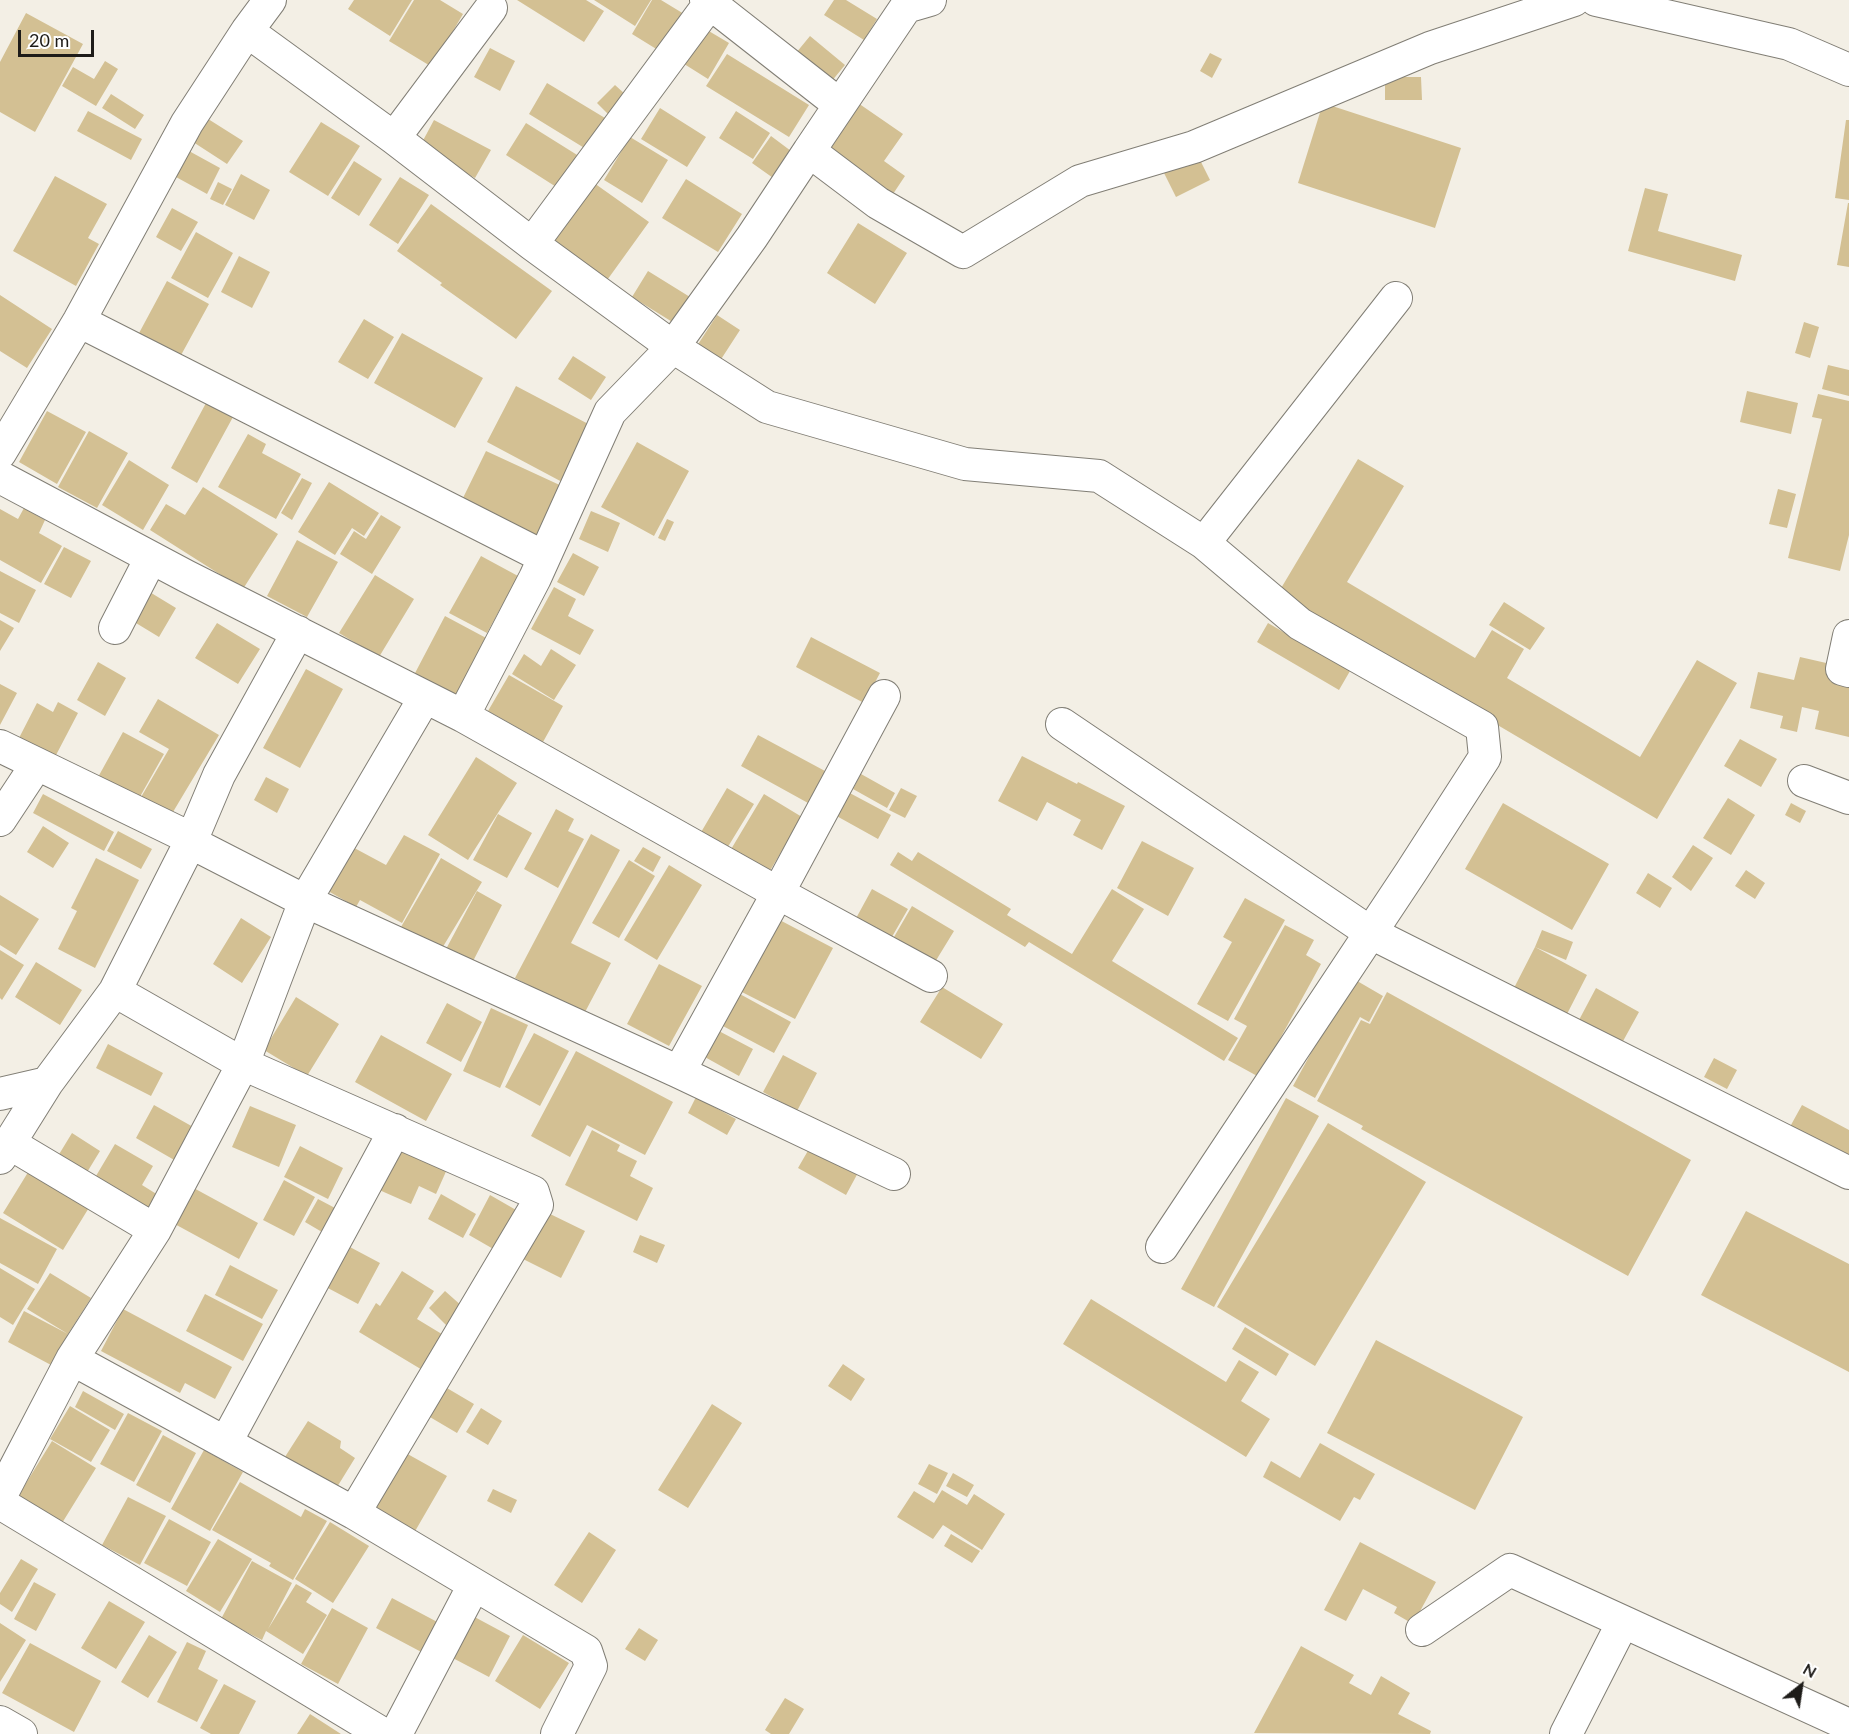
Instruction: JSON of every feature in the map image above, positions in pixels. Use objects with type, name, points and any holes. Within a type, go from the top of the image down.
[{"type":"street","points":[[0,453],[80,321],[187,123],[270,0]]},
{"type":"street","points":[[463,716],[535,578],[610,412],[673,347],[752,237],[906,7],[930,0]]},
{"type":"street","points":[[809,151],[878,203],[963,252],[1080,181],[1194,147],[1430,48],[1574,0]]},
{"type":"street","points":[[1596,0],[1789,44],[1849,70]]},
{"type":"street","points":[[532,244],[708,2],[840,105]]},
{"type":"street","points":[[394,138],[490,3]]},
{"type":"street","points":[[247,31],[673,347],[767,407],[965,464],[1099,476],[1203,543],[1300,624],[1482,727],[1485,758],[1162,1246]]},
{"type":"street","points":[[1203,543],[1396,298]]},
{"type":"street","points":[[80,321],[544,557]]},
{"type":"street","points":[[0,477],[151,558],[463,716],[931,976]]},
{"type":"street","points":[[114,628],[151,558]]},
{"type":"street","points":[[155,1230],[4,1151],[47,1083],[115,991],[191,840],[219,775],[298,632]]},
{"type":"street","points":[[1849,636],[1842,669],[1849,671]]},
{"type":"street","points":[[679,1072],[884,696]]},
{"type":"street","points":[[0,1497],[72,1359],[155,1230],[243,1064],[305,901],[425,697]]},
{"type":"street","points":[[1062,724],[1371,933],[1849,1173]]},
{"type":"street","points":[[0,746],[191,840],[305,901],[679,1072],[894,1174]]},
{"type":"street","points":[[0,820],[37,764]]},
{"type":"street","points":[[1804,781],[1849,798]]},
{"type":"street","points":[[115,991],[243,1064],[532,1192],[537,1205],[354,1513]]},
{"type":"street","points":[[0,1094],[47,1083]]},
{"type":"street","points":[[226,1442],[395,1130]]},
{"type":"street","points":[[72,1359],[354,1513],[586,1651],[591,1666],[557,1734]]},
{"type":"street","points":[[0,1503],[383,1734]]},
{"type":"street","points":[[1422,1630],[1510,1570],[1849,1725]]},
{"type":"street","points":[[396,1734],[474,1585]]},
{"type":"street","points":[[1566,1734],[1623,1622]]},
{"type":"street","points":[[0,1722],[21,1734]]},
{"type":"building","points":[[354,0],[412,0],[390,36],[348,9]]},
{"type":"building","points":[[414,0],[440,0],[463,14],[432,67],[389,41]]},
{"type":"building","points":[[517,0],[586,0],[604,11],[584,42]]},
{"type":"building","points":[[594,0],[651,0],[635,26]]},
{"type":"building","points":[[652,0],[661,0],[689,17],[666,55],[632,34]]},
{"type":"building","points":[[834,0],[846,0],[877,19],[864,40],[824,15]]},
{"type":"building","points":[[26,13],[83,44],[35,132],[0,112],[0,62]]},
{"type":"building","points":[[702,27],[729,43],[708,79],[681,62]]},
{"type":"building","points":[[810,36],[845,65],[831,82],[796,53]]},
{"type":"building","points":[[490,48],[515,61],[500,91],[474,77]]},
{"type":"building","points":[[1210,53],[1222,59],[1212,78],[1200,71]]},
{"type":"building","points":[[727,54],[809,105],[789,137],[706,86]]},
{"type":"building","points":[[105,61],[118,69],[96,106],[62,86],[73,67],[94,79]]},
{"type":"building","points":[[1385,77],[1421,77],[1422,100],[1385,100]]},
{"type":"building","points":[[547,83],[605,118],[586,149],[529,114]]},
{"type":"building","points":[[615,85],[626,95],[608,114],[597,103]]},
{"type":"building","points":[[111,94],[144,115],[135,129],[102,108]]},
{"type":"building","points":[[858,103],[903,134],[884,161],[905,176],[891,197],[825,152]]},
{"type":"building","points":[[1323,103],[1461,148],[1435,228],[1298,183]]},
{"type":"building","points":[[660,108],[706,137],[687,167],[641,139]]},
{"type":"building","points":[[88,111],[142,139],[131,160],[77,131]]},
{"type":"building","points":[[736,111],[770,133],[753,159],[719,138]]},
{"type":"building","points":[[205,117],[243,141],[227,164],[190,140]]},
{"type":"building","points":[[434,120],[491,150],[475,178],[419,148]]},
{"type":"building","points":[[1846,120],[1849,120],[1849,200],[1835,198]]},
{"type":"building","points":[[321,122],[360,146],[328,196],[289,172]]},
{"type":"building","points":[[526,123],[582,158],[561,190],[506,155]]},
{"type":"building","points":[[771,136],[795,154],[776,180],[752,163]]},
{"type":"building","points":[[630,137],[668,160],[642,203],[604,180]]},
{"type":"building","points":[[189,151],[220,168],[207,194],[176,177]]},
{"type":"building","points":[[1197,154],[1210,180],[1176,197],[1163,171]]},
{"type":"building","points":[[354,161],[382,179],[359,216],[331,198]]},
{"type":"building","points":[[241,174],[270,190],[254,220],[225,205]]},
{"type":"building","points":[[55,176],[107,204],[88,238],[99,244],[76,286],[13,251]]},
{"type":"building","points":[[400,177],[429,195],[398,244],[369,225]]},
{"type":"building","points":[[686,179],[742,214],[718,252],[662,218]]},
{"type":"building","points":[[218,182],[232,189],[223,205],[210,199]]},
{"type":"building","points":[[594,183],[649,222],[605,283],[551,244]]},
{"type":"building","points":[[1645,188],[1668,194],[1658,231],[1742,255],[1735,281],[1628,251]]},
{"type":"building","points":[[1849,203],[1849,267],[1837,265]]},
{"type":"building","points":[[431,204],[552,291],[516,339],[397,251]]},
{"type":"building","points":[[172,208],[198,222],[181,251],[156,237]]},
{"type":"building","points":[[858,223],[907,253],[875,304],[827,273]]},
{"type":"building","points":[[196,232],[233,253],[208,298],[171,278]]},
{"type":"building","points":[[239,256],[270,272],[252,308],[221,292]]},
{"type":"building","points":[[648,271],[690,297],[674,323],[632,297]]},
{"type":"building","points":[[167,281],[209,304],[180,357],[138,335]]},
{"type":"building","points":[[0,295],[52,329],[27,368],[0,351]]},
{"type":"building","points":[[717,315],[740,330],[716,367],[693,352]]},
{"type":"building","points":[[364,319],[394,337],[368,379],[338,362]]},
{"type":"building","points":[[1804,322],[1819,327],[1810,358],[1795,353]]},
{"type":"building","points":[[402,333],[483,378],[455,428],[374,383]]},
{"type":"building","points":[[573,356],[606,377],[591,400],[558,379]]},
{"type":"building","points":[[1828,365],[1849,370],[1849,396],[1822,389]]},
{"type":"building","points":[[516,386],[594,427],[564,483],[487,442]]},
{"type":"building","points":[[1747,391],[1798,403],[1791,434],[1740,422]]},
{"type":"building","points":[[1818,394],[1849,401],[1849,535],[1840,571],[1788,558],[1822,419],[1812,417]]},
{"type":"building","points":[[206,403],[233,417],[197,483],[171,468]]},
{"type":"building","points":[[47,411],[86,432],[57,484],[19,462]]},
{"type":"building","points":[[89,431],[128,453],[97,508],[58,487]]},
{"type":"building","points":[[248,434],[266,444],[262,453],[301,474],[276,519],[218,487]]},
{"type":"building","points":[[637,442],[689,471],[654,536],[601,507]]},
{"type":"building","points":[[486,451],[564,487],[537,540],[462,500]]},
{"type":"building","points":[[1358,459],[1404,486],[1347,582],[1475,658],[1492,630],[1524,649],[1507,678],[1640,757],[1697,660],[1737,683],[1657,819],[1277,595]]},
{"type":"building","points":[[129,460],[169,485],[143,530],[102,505]]},
{"type":"building","points":[[302,478],[312,483],[292,520],[281,513]]},
{"type":"building","points":[[329,482],[379,513],[364,536],[352,528],[335,555],[298,532]]},
{"type":"building","points":[[203,487],[278,534],[243,589],[150,530],[166,504],[185,515]]},
{"type":"building","points":[[1778,489],[1796,494],[1787,528],[1769,524]]},
{"type":"building","points":[[24,508],[45,520],[39,533],[62,546],[41,583],[0,560],[0,509],[18,519]]},
{"type":"building","points":[[591,511],[620,523],[608,552],[579,539]]},
{"type":"building","points":[[381,515],[401,527],[372,574],[340,554],[354,531],[366,539]]},
{"type":"building","points":[[667,519],[674,522],[665,541],[658,538]]},
{"type":"building","points":[[297,540],[338,562],[307,617],[267,596]]},
{"type":"building","points":[[64,547],[91,561],[71,598],[44,584]]},
{"type":"building","points":[[573,553],[599,567],[584,596],[557,582]]},
{"type":"building","points":[[481,556],[518,576],[487,633],[449,613]]},
{"type":"building","points":[[0,571],[36,590],[19,623],[0,613]]},
{"type":"building","points":[[375,575],[414,599],[379,657],[339,633]]},
{"type":"building","points":[[554,587],[576,599],[568,616],[594,630],[580,655],[531,629]]},
{"type":"building","points":[[148,591],[176,608],[159,637],[131,620]]},
{"type":"building","points":[[1504,602],[1545,628],[1530,650],[1489,625]]},
{"type":"building","points":[[445,616],[488,639],[458,698],[414,675]]},
{"type":"building","points":[[0,620],[14,628],[0,651]]},
{"type":"building","points":[[217,623],[260,649],[238,684],[195,658]]},
{"type":"building","points":[[1268,623],[1350,671],[1339,690],[1257,642]]},
{"type":"building","points":[[811,637],[880,673],[864,703],[796,667]]},
{"type":"building","points":[[551,649],[576,665],[554,700],[512,674],[524,654],[541,666]]},
{"type":"building","points":[[1800,657],[1835,665],[1849,683],[1849,737],[1815,729],[1819,711],[1802,707],[1797,732],[1780,728],[1783,716],[1750,708],[1758,672],[1794,680]]},
{"type":"building","points":[[98,662],[126,678],[105,716],[77,700]]},
{"type":"building","points":[[306,669],[343,689],[300,768],[263,748]]},
{"type":"building","points":[[509,675],[563,706],[543,742],[488,711]]},
{"type":"building","points":[[0,684],[17,693],[0,725]]},
{"type":"building","points":[[158,699],[219,735],[167,822],[137,804],[169,749],[139,732]]},
{"type":"building","points":[[58,702],[78,713],[55,757],[19,738],[37,703],[53,712]]},
{"type":"building","points":[[123,732],[164,754],[137,802],[97,779]]},
{"type":"building","points":[[758,735],[825,771],[808,803],[741,766]]},
{"type":"building","points":[[1740,739],[1777,759],[1761,787],[1724,766]]},
{"type":"building","points":[[1022,756],[1125,806],[1102,850],[1073,835],[1081,820],[1047,802],[1037,821],[998,801]]},
{"type":"building","points":[[476,757],[517,783],[468,860],[428,835]]},
{"type":"building","points":[[861,774],[895,793],[887,808],[853,789]]},
{"type":"building","points":[[266,777],[289,789],[277,813],[254,800]]},
{"type":"building","points":[[727,788],[754,804],[726,850],[700,834]]},
{"type":"building","points":[[901,788],[917,796],[905,818],[889,810]]},
{"type":"building","points":[[846,791],[891,815],[878,839],[833,814]]},
{"type":"building","points":[[43,794],[114,832],[104,851],[33,813]]},
{"type":"building","points":[[764,794],[802,817],[768,874],[730,851]]},
{"type":"building","points":[[1728,798],[1755,815],[1731,855],[1703,838]]},
{"type":"building","points":[[1503,803],[1609,864],[1572,930],[1465,869]]},
{"type":"building","points":[[1791,803],[1806,811],[1800,823],[1785,815]]},
{"type":"building","points":[[556,809],[574,819],[568,831],[584,839],[558,888],[524,869]]},
{"type":"building","points":[[498,814],[532,833],[507,878],[473,860]]},
{"type":"building","points":[[43,826],[69,843],[53,868],[27,852]]},
{"type":"building","points":[[118,831],[152,849],[141,869],[107,851]]},
{"type":"building","points":[[591,834],[620,850],[571,943],[611,963],[584,1014],[515,978]]},
{"type":"building","points":[[404,835],[440,854],[402,923],[360,900],[356,907],[321,887],[345,843],[386,865]]},
{"type":"building","points":[[1142,841],[1194,868],[1168,916],[1117,888]]},
{"type":"building","points":[[1693,845],[1713,858],[1691,891],[1672,877]]},
{"type":"building","points":[[643,847],[661,857],[653,872],[634,861]]},
{"type":"building","points":[[898,852],[912,861],[918,852],[1011,909],[1007,915],[1072,954],[1112,889],[1144,909],[1112,961],[1238,1038],[1224,1061],[1029,942],[1025,947],[890,865]]},
{"type":"building","points":[[96,858],[139,880],[95,968],[58,949],[77,911],[71,908]]},
{"type":"building","points":[[441,858],[482,882],[441,950],[401,927]]},
{"type":"building","points":[[629,860],[655,876],[619,938],[592,923]]},
{"type":"building","points":[[669,865],[702,885],[657,960],[624,940]]},
{"type":"building","points":[[1746,870],[1765,883],[1755,899],[1735,886]]},
{"type":"building","points":[[1648,873],[1672,888],[1660,908],[1636,893]]},
{"type":"building","points":[[872,889],[908,909],[889,942],[854,922]]},
{"type":"building","points":[[477,891],[502,905],[471,965],[445,951]]},
{"type":"building","points":[[0,895],[39,919],[16,955],[0,945]]},
{"type":"building","points":[[1245,898],[1285,920],[1228,1021],[1197,1004],[1232,942],[1223,937]]},
{"type":"building","points":[[912,906],[954,931],[932,967],[914,949],[894,937]]},
{"type":"building","points":[[772,916],[833,948],[795,1019],[734,988]]},
{"type":"building","points":[[241,918],[271,937],[242,983],[213,964]]},
{"type":"building","points":[[1285,925],[1314,940],[1306,955],[1321,964],[1259,1077],[1228,1060],[1247,1026],[1234,1019]]},
{"type":"building","points":[[1542,930],[1573,942],[1566,960],[1535,947]]},
{"type":"building","points":[[1535,947],[1587,975],[1566,1016],[1514,988]]},
{"type":"building","points":[[0,950],[24,965],[2,1000],[0,998]]},
{"type":"building","points":[[36,962],[82,990],[60,1025],[15,997]]},
{"type":"building","points":[[659,964],[702,986],[669,1046],[627,1024]]},
{"type":"building","points":[[1352,978],[1383,996],[1369,1022],[1360,1017],[1315,1098],[1293,1086]]},
{"type":"building","points":[[942,987],[1003,1024],[981,1059],[920,1022]]},
{"type":"building","points":[[1596,988],[1639,1012],[1622,1043],[1579,1020]]},
{"type":"building","points":[[1387,992],[1691,1160],[1628,1276],[1361,1129],[1363,1126],[1317,1101],[1361,1020],[1370,1024]]},
{"type":"building","points":[[738,993],[791,1022],[774,1053],[721,1025]]},
{"type":"building","points":[[296,997],[339,1024],[307,1076],[264,1050]]},
{"type":"building","points":[[447,1003],[482,1022],[461,1062],[426,1043]]},
{"type":"building","points":[[491,1008],[528,1025],[500,1088],[463,1071]]},
{"type":"building","points":[[717,1030],[753,1049],[739,1076],[703,1056]]},
{"type":"building","points":[[534,1033],[569,1051],[540,1106],[505,1087]]},
{"type":"building","points":[[381,1035],[452,1074],[426,1121],[355,1082]]},
{"type":"building","points":[[108,1044],[163,1073],[151,1096],[96,1068]]},
{"type":"building","points":[[576,1051],[673,1102],[645,1155],[587,1125],[570,1157],[531,1136]]},
{"type":"building","points":[[783,1055],[817,1073],[797,1111],[763,1092]]},
{"type":"building","points":[[1714,1058],[1737,1070],[1727,1089],[1704,1077]]},
{"type":"building","points":[[696,1097],[736,1119],[727,1135],[688,1113]]},
{"type":"building","points":[[1286,1098],[1319,1116],[1214,1307],[1181,1289]]},
{"type":"building","points":[[154,1105],[195,1128],[176,1161],[136,1138]]},
{"type":"building","points":[[1802,1105],[1849,1130],[1849,1168],[1786,1134]]},
{"type":"building","points":[[250,1106],[296,1125],[279,1167],[232,1147]]},
{"type":"building","points":[[1328,1123],[1426,1182],[1315,1366],[1217,1307]]},
{"type":"building","points":[[592,1130],[620,1145],[617,1151],[637,1161],[630,1176],[653,1188],[637,1221],[565,1185]]},
{"type":"building","points":[[72,1133],[100,1151],[86,1174],[58,1156]]},
{"type":"building","points":[[813,1142],[860,1169],[846,1195],[798,1168]]},
{"type":"building","points":[[115,1144],[153,1166],[142,1185],[158,1195],[147,1213],[93,1181]]},
{"type":"building","points":[[397,1145],[448,1167],[436,1194],[419,1186],[411,1204],[377,1189]]},
{"type":"building","points":[[300,1146],[343,1168],[328,1199],[284,1177]]},
{"type":"building","points":[[30,1169],[90,1206],[63,1250],[3,1213]]},
{"type":"building","points":[[284,1180],[315,1197],[294,1236],[263,1220]]},
{"type":"building","points":[[190,1186],[258,1223],[239,1259],[171,1222]]},
{"type":"building","points":[[441,1194],[476,1214],[463,1238],[428,1219]]},
{"type":"building","points":[[490,1195],[523,1214],[502,1254],[469,1235]]},
{"type":"building","points":[[318,1199],[335,1208],[322,1232],[305,1222]]},
{"type":"building","points":[[1746,1211],[1849,1264],[1849,1372],[1701,1295]]},
{"type":"building","points":[[546,1212],[585,1231],[561,1278],[523,1259]]},
{"type":"building","points":[[0,1218],[57,1249],[38,1284],[0,1263]]},
{"type":"building","points":[[640,1235],[665,1245],[657,1263],[633,1252]]},
{"type":"building","points":[[348,1246],[380,1263],[358,1304],[326,1287]]},
{"type":"building","points":[[230,1265],[278,1290],[262,1319],[215,1295]]},
{"type":"building","points":[[0,1268],[35,1289],[13,1325],[0,1317]]},
{"type":"building","points":[[402,1271],[434,1291],[417,1319],[450,1339],[429,1374],[359,1332],[376,1303],[380,1306]]},
{"type":"building","points":[[50,1273],[91,1298],[68,1334],[27,1309]]},
{"type":"building","points":[[445,1291],[463,1307],[446,1325],[429,1308]]},
{"type":"building","points":[[205,1294],[263,1324],[243,1361],[186,1331]]},
{"type":"building","points":[[1091,1299],[1226,1382],[1239,1360],[1259,1372],[1241,1401],[1270,1419],[1246,1457],[1063,1344]]},
{"type":"building","points":[[123,1309],[232,1367],[215,1399],[185,1383],[180,1393],[101,1351]]},
{"type":"building","points":[[24,1311],[68,1334],[51,1365],[8,1342]]},
{"type":"building","points":[[1245,1327],[1289,1354],[1276,1376],[1232,1349]]},
{"type":"building","points":[[1376,1340],[1523,1417],[1475,1510],[1327,1433]]},
{"type":"building","points":[[843,1364],[865,1379],[851,1401],[828,1386]]},
{"type":"building","points":[[435,1381],[474,1404],[457,1433],[418,1410]]},
{"type":"building","points":[[83,1391],[124,1414],[115,1430],[75,1407]]},
{"type":"building","points":[[712,1404],[742,1423],[688,1508],[658,1490]]},
{"type":"building","points":[[70,1406],[110,1430],[91,1462],[50,1439]]},
{"type":"building","points":[[481,1408],[502,1421],[488,1445],[466,1432]]},
{"type":"building","points":[[128,1413],[162,1431],[134,1482],[100,1464]]},
{"type":"building","points":[[308,1421],[341,1441],[340,1448],[355,1458],[334,1492],[283,1460]]},
{"type":"building","points":[[163,1435],[196,1453],[170,1503],[136,1485]]},
{"type":"building","points":[[52,1441],[96,1468],[59,1528],[15,1501]]},
{"type":"building","points":[[1320,1443],[1375,1474],[1360,1500],[1354,1497],[1340,1521],[1263,1477],[1271,1461],[1300,1478]]},
{"type":"building","points":[[395,1447],[447,1476],[414,1533],[362,1503]]},
{"type":"building","points":[[204,1450],[243,1472],[210,1531],[171,1509]]},
{"type":"building","points":[[929,1464],[948,1473],[937,1494],[918,1484]]},
{"type":"building","points":[[953,1473],[974,1485],[967,1497],[946,1486]]},
{"type":"building","points":[[240,1482],[301,1517],[305,1509],[327,1521],[293,1580],[269,1566],[271,1563],[212,1530]]},
{"type":"building","points":[[493,1489],[517,1500],[511,1513],[487,1501]]},
{"type":"building","points":[[942,1490],[967,1505],[974,1494],[1005,1514],[982,1550],[943,1525],[933,1539],[897,1517],[914,1491],[934,1503]]},
{"type":"building","points":[[128,1497],[166,1516],[140,1565],[102,1545]]},
{"type":"building","points":[[169,1519],[211,1542],[187,1586],[144,1563]]},
{"type":"building","points":[[330,1522],[369,1546],[333,1603],[295,1579]]},
{"type":"building","points":[[589,1532],[616,1550],[582,1603],[554,1585]]},
{"type":"building","points":[[951,1534],[980,1551],[972,1563],[944,1546]]},
{"type":"building","points":[[218,1539],[252,1559],[220,1612],[186,1591]]},
{"type":"building","points":[[1360,1542],[1436,1582],[1413,1624],[1394,1613],[1397,1607],[1363,1589],[1346,1621],[1324,1610]]},
{"type":"building","points":[[21,1559],[38,1569],[12,1612],[0,1604],[0,1593]]},
{"type":"building","points":[[252,1561],[292,1583],[268,1629],[296,1584],[312,1593],[306,1602],[327,1615],[303,1654],[266,1631],[262,1640],[221,1619]]},
{"type":"building","points":[[34,1582],[56,1594],[36,1631],[14,1619]]},
{"type":"building","points":[[392,1598],[443,1625],[427,1655],[376,1628]]},
{"type":"building","points":[[109,1601],[145,1622],[116,1669],[81,1648]]},
{"type":"building","points":[[332,1608],[368,1628],[338,1684],[301,1664]]},
{"type":"building","points":[[469,1614],[510,1636],[489,1677],[447,1655]]},
{"type":"building","points":[[0,1623],[26,1640],[0,1682]]},
{"type":"building","points":[[639,1628],[658,1640],[645,1661],[625,1649]]},
{"type":"building","points":[[149,1635],[177,1652],[148,1698],[121,1682]]},
{"type":"building","points":[[523,1635],[569,1663],[540,1709],[495,1681]]},
{"type":"building","points":[[187,1642],[206,1651],[198,1669],[218,1680],[197,1722],[157,1702]]},
{"type":"building","points":[[30,1643],[101,1681],[74,1732],[2,1693]]},
{"type":"building","points":[[1301,1646],[1354,1675],[1349,1683],[1371,1695],[1381,1676],[1410,1693],[1398,1714],[1431,1731],[1430,1734],[1254,1733]]},
{"type":"building","points":[[224,1684],[256,1701],[239,1734],[211,1734],[200,1728]]},
{"type":"building","points":[[785,1698],[804,1709],[789,1734],[771,1734],[765,1730]]},
{"type":"building","points":[[310,1714],[341,1734],[297,1734]]}]
